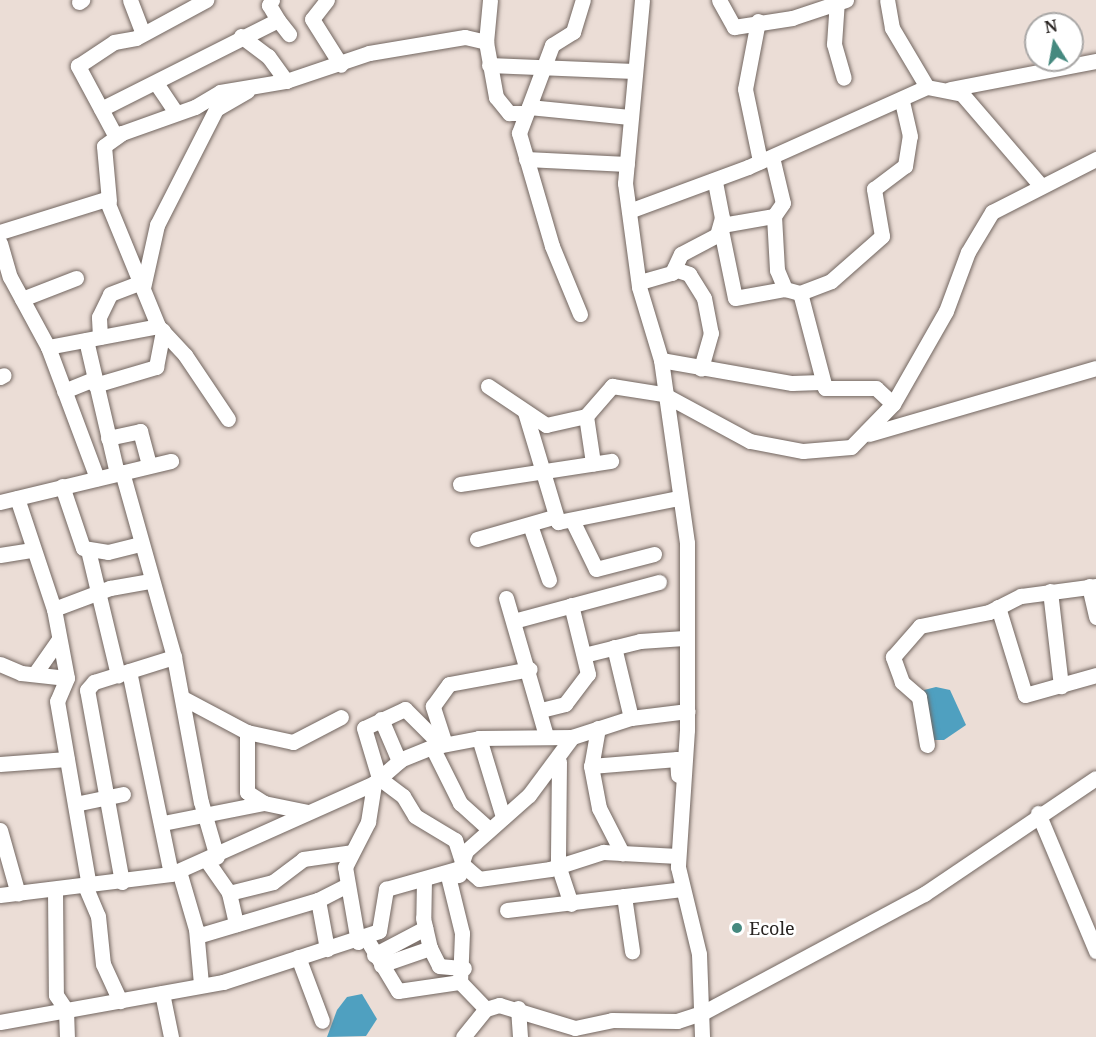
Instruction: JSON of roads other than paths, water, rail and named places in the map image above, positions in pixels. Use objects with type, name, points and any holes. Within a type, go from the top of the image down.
[{"type":"street","points":[[130,0],[142,32]]},
{"type":"street","points":[[116,137],[78,66],[206,0]]},
{"type":"street","points":[[272,0],[269,5],[289,34]]},
{"type":"street","points":[[327,0],[312,19],[341,65]]},
{"type":"street","points":[[490,0],[486,42],[489,65],[501,108],[630,117]]},
{"type":"street","points":[[580,314],[519,133],[552,45],[573,32],[583,0]]},
{"type":"street","points":[[642,0],[627,164],[629,211],[640,282],[661,360],[663,394],[687,543],[684,638],[688,711],[678,856],[682,889],[697,937],[702,1037]]},
{"type":"street","points":[[719,0],[734,27],[758,21],[792,18],[840,1],[834,44],[844,78]]},
{"type":"street","points":[[886,0],[892,28],[927,87]]},
{"type":"street","points":[[101,109],[156,83],[240,36],[278,20]]},
{"type":"street","points":[[758,21],[745,89],[766,159],[783,204],[774,216],[777,270],[792,291],[821,382],[832,390],[857,384],[876,388],[893,404]]},
{"type":"street","points":[[240,36],[268,56],[286,81]]},
{"type":"street","points":[[228,419],[161,329],[109,201],[104,146],[116,137],[176,113],[220,92],[286,81],[341,65],[369,53],[465,37],[486,42]]},
{"type":"street","points":[[629,211],[715,181],[927,87],[950,89],[1096,61]]},
{"type":"street","points":[[489,65],[543,65],[634,71]]},
{"type":"street","points":[[156,83],[176,113]]},
{"type":"street","points":[[142,285],[157,225],[216,109],[258,86]]},
{"type":"street","points":[[950,89],[969,100],[1041,186]]},
{"type":"street","points":[[715,181],[721,228],[735,298],[792,291],[831,281],[882,236],[874,189],[905,166],[910,136],[902,100]]},
{"type":"street","points":[[526,159],[627,164]]},
{"type":"street","points":[[488,386],[546,424],[586,416],[612,386],[663,394],[750,441],[803,451],[851,447],[869,434],[893,404],[946,311],[981,224],[992,212],[1096,159]]},
{"type":"street","points":[[0,232],[109,201]]},
{"type":"street","points":[[674,269],[681,254],[711,241],[721,228],[774,216]]},
{"type":"street","points":[[0,243],[18,293],[48,347],[97,478]]},
{"type":"street","points":[[640,282],[674,269],[688,274],[704,298],[711,333],[701,369]]},
{"type":"street","points":[[0,292],[18,293],[76,278]]},
{"type":"street","points":[[142,285],[110,294],[99,316],[93,339],[94,382],[108,438],[174,657],[212,859],[229,893],[237,924]]},
{"type":"street","points":[[48,347],[161,329]]},
{"type":"street","points":[[64,391],[156,367],[161,329]]},
{"type":"street","points":[[661,360],[701,369],[792,383],[821,382]]},
{"type":"street","points":[[869,434],[1096,368]]},
{"type":"street","points":[[525,412],[538,470],[553,517]]},
{"type":"street","points":[[586,416],[593,463]]},
{"type":"street","points":[[108,438],[140,431],[149,465]]},
{"type":"street","points":[[0,502],[171,461]]},
{"type":"street","points":[[460,483],[611,461]]},
{"type":"street","points":[[63,486],[87,550],[97,596],[123,673],[175,872],[197,936],[201,984]]},
{"type":"street","points":[[17,498],[32,550],[54,609],[66,680],[57,701],[88,887],[98,916],[103,964],[120,1001]]},
{"type":"street","points":[[477,539],[553,517],[573,522],[678,498]]},
{"type":"street","points":[[573,522],[596,569],[654,554]]},
{"type":"street","points":[[530,525],[549,580]]},
{"type":"street","points":[[87,550],[141,544]]},
{"type":"street","points":[[0,555],[32,550]]},
{"type":"street","points":[[54,609],[150,581]]},
{"type":"street","points":[[517,620],[659,582]]},
{"type":"street","points":[[927,746],[919,697],[902,682],[894,652],[920,626],[998,608],[1008,599],[1092,586],[1096,617]]},
{"type":"street","points":[[1050,591],[1061,686]]},
{"type":"street","points":[[506,598],[517,620],[546,736]]},
{"type":"street","points":[[541,710],[565,704],[586,681],[584,655],[571,605]]},
{"type":"street","points":[[998,608],[1025,695],[1096,675]]},
{"type":"street","points":[[584,655],[614,646],[684,638]]},
{"type":"street","points":[[36,672],[59,639]]},
{"type":"street","points":[[614,646],[632,718]]},
{"type":"street","points":[[0,664],[21,673],[36,672],[90,686],[174,657]]},
{"type":"street","points":[[489,829],[460,803],[440,745],[433,706],[449,684],[530,669]]},
{"type":"street","points":[[90,686],[106,798],[122,882]]},
{"type":"street","points":[[183,698],[247,732],[303,741],[341,717]]},
{"type":"street","points":[[440,745],[405,709],[364,728],[376,780],[368,822],[352,852],[346,886],[362,940],[398,991],[462,975]]},
{"type":"street","points":[[0,895],[88,887],[175,872],[212,859],[376,780],[399,761],[440,745],[479,738],[572,737],[632,718],[688,711]]},
{"type":"street","points":[[381,719],[399,761]]},
{"type":"street","points":[[597,728],[591,766],[599,808],[622,853]]},
{"type":"street","points":[[247,732],[247,792],[264,803],[308,812]]},
{"type":"street","points":[[469,869],[466,851],[559,762],[572,737]]},
{"type":"street","points":[[479,738],[503,817]]},
{"type":"street","points":[[0,764],[67,759]]},
{"type":"street","points":[[591,766],[677,759],[680,808]]},
{"type":"street","points":[[559,762],[558,865],[571,904]]},
{"type":"street","points":[[463,1037],[486,1009],[518,1008],[571,1032],[612,1020],[677,1021],[702,1014],[924,894],[1038,813],[1096,778]]},
{"type":"street","points":[[376,780],[403,796],[415,816],[455,840],[469,869],[479,879],[558,865],[573,858],[622,853],[678,856]]},
{"type":"street","points":[[75,804],[123,794]]},
{"type":"street","points":[[163,823],[264,803]]},
{"type":"street","points":[[1038,813],[1096,951]]},
{"type":"street","points":[[0,830],[18,894]]},
{"type":"street","points":[[229,893],[273,882],[303,859],[352,852]]},
{"type":"street","points":[[0,1022],[201,984],[223,982],[298,957],[362,940],[381,929],[386,889],[469,869]]},
{"type":"street","points":[[462,975],[462,933],[448,876],[469,869]]},
{"type":"street","points":[[424,879],[425,928],[430,948],[440,966],[462,975],[486,1009]]},
{"type":"street","points":[[197,936],[318,900],[346,886]]},
{"type":"street","points":[[507,910],[682,889]]},
{"type":"street","points":[[55,890],[56,995],[66,1010],[67,1037]]},
{"type":"street","points":[[624,896],[632,951]]},
{"type":"street","points":[[318,900],[327,949]]},
{"type":"street","points":[[378,960],[425,928]]},
{"type":"street","points":[[378,960],[430,948]]},
{"type":"street","points":[[298,957],[322,1021]]},
{"type":"street","points":[[162,993],[171,1037]]},
{"type":"street","points":[[518,1008],[520,1037]]},
{"type":"water","points":[[936,687],[950,690],[966,725],[944,740],[933,740],[925,704],[924,690]]},
{"type":"water","points":[[362,994],[377,1019],[366,1036],[327,1037],[337,1010],[347,997]]},
{"type":"place","name":"Ecole","points":[[737,928]]}]
